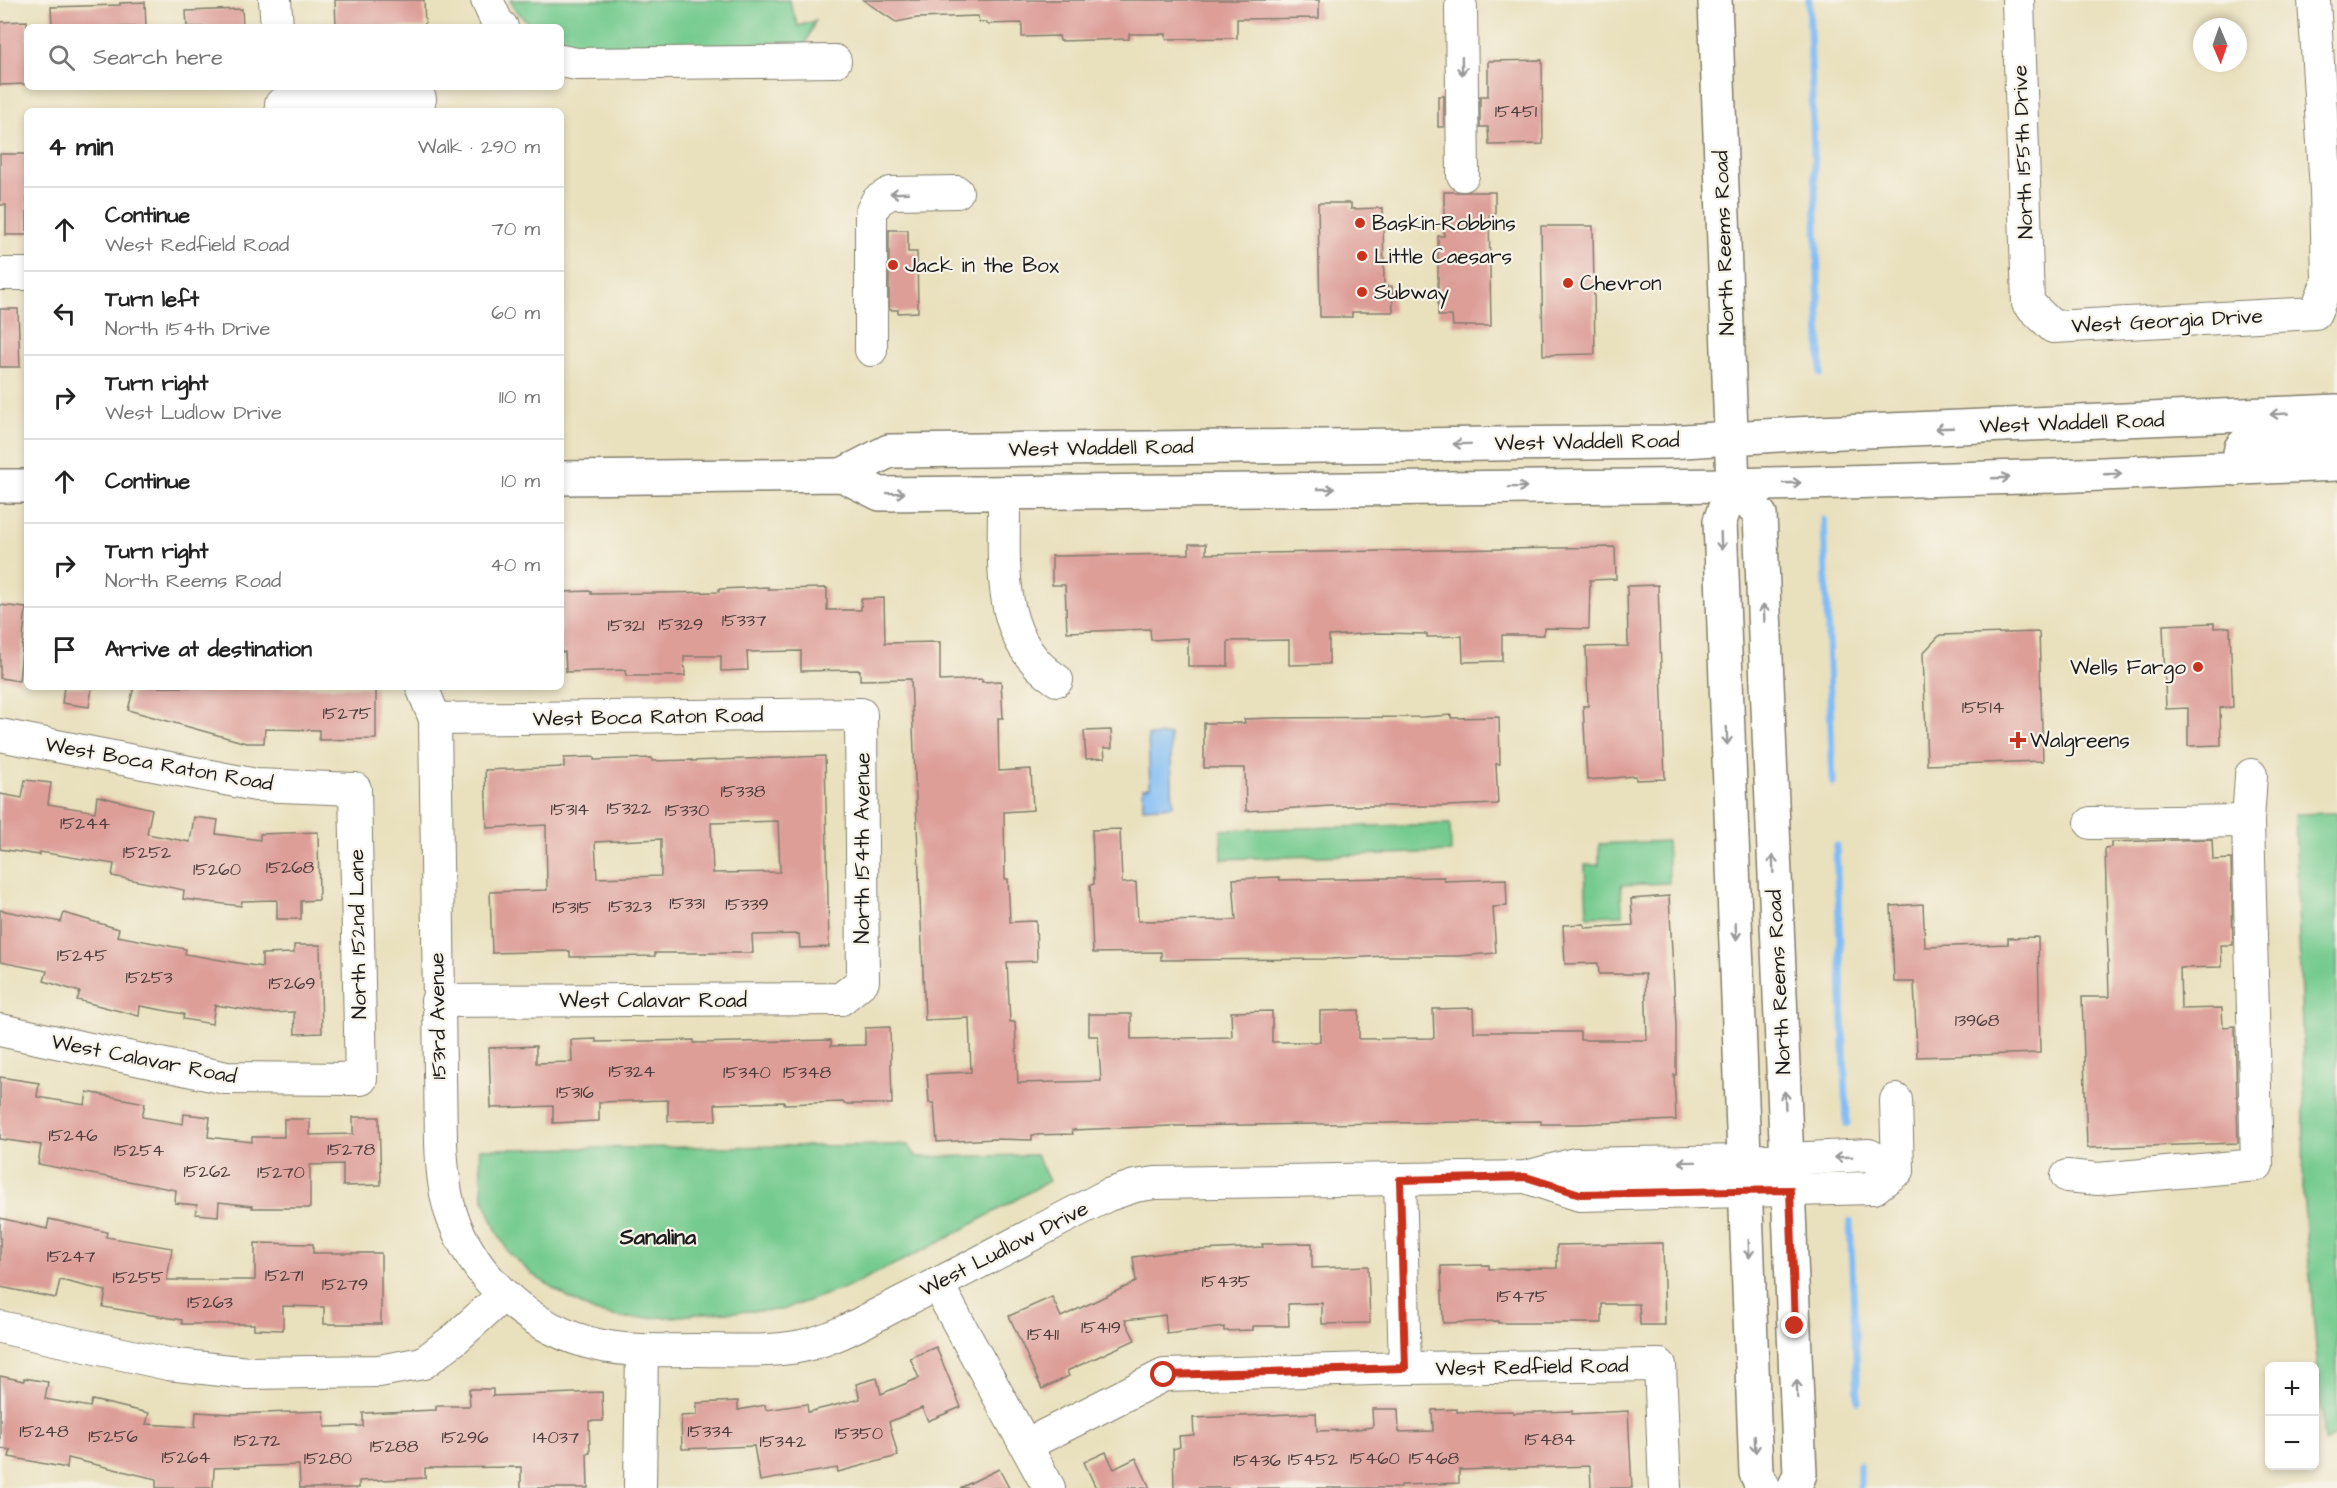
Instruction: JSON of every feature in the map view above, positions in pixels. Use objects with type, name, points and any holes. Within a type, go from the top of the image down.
[{"type":"main road","name":"North Reems Road","points":[[1715,0],[1733,485],[1720,521],[1729,806],[1746,1176],[1756,1473],[1763,1488]]},
{"type":"main road","name":"West Waddell Road","points":[[564,478],[842,475],[889,451],[1668,442],[2337,411]]},
{"type":"main road","points":[[2237,469],[2241,448],[2249,440],[2337,435]]},
{"type":"main road","points":[[1004,492],[1026,478],[1044,473],[1198,471],[1293,446]]},
{"type":"main road","name":"West Waddell Road","points":[[842,475],[880,494],[1733,485],[2337,464]]},
{"type":"main road","name":"North Reems Road","points":[[1733,485],[1760,515],[1800,1474],[1794,1488]]},
{"type":"main road","points":[[0,486],[24,486]]},
{"type":"street","points":[[275,0],[277,24]]},
{"type":"street","points":[[487,0],[499,24]]},
{"type":"street","name":"North 155th Drive","points":[[2018,0],[2028,303]]},
{"type":"street","points":[[2314,0],[2332,190]]},
{"type":"street","points":[[1461,7],[1463,175]]},
{"type":"street","points":[[564,62],[577,64],[835,61]]},
{"type":"street","points":[[281,101],[420,99]]},
{"type":"street","name":"West Georgia Drive","points":[[2028,303],[2053,327],[2315,313],[2328,281],[2332,190]]},
{"type":"street","points":[[871,350],[871,213],[877,201],[890,193],[957,192]]},
{"type":"street","points":[[0,274],[24,274]]},
{"type":"street","points":[[1004,492],[1009,610],[1014,627],[1027,653],[1041,670],[1057,680]]},
{"type":"street","name":"153rd Avenue","points":[[423,690],[435,719],[437,1001],[443,1175],[453,1218],[470,1254],[503,1296]]},
{"type":"street","name":"153rd Avenue","points":[[435,719],[447,690]]},
{"type":"street","name":"West Boca Raton Road","points":[[435,719],[861,714]]},
{"type":"street","name":"North 154th Avenue","points":[[861,714],[863,981]]},
{"type":"street","name":"West Boca Raton Road","points":[[0,735],[256,785],[355,789]]},
{"type":"street","points":[[2067,1176],[2098,1179],[2257,1165],[2248,821],[2250,776]]},
{"type":"street","name":"North 152nd Lane","points":[[355,789],[361,1079]]},
{"type":"street","points":[[2091,823],[2248,821]]},
{"type":"street","name":"West Calavar Road","points":[[437,1001],[841,999],[863,981]]},
{"type":"street","name":"West Calavar Road","points":[[0,1030],[226,1078],[361,1079]]},
{"type":"street","name":"West Ludlow Drive","points":[[503,1296],[535,1318],[566,1334],[596,1345],[642,1350],[734,1350],[803,1346],[849,1328],[1108,1195],[1135,1186],[1176,1182],[1526,1177],[1575,1164],[1746,1176],[1789,1174],[1874,1188],[1898,1170],[1896,1100]]},
{"type":"street","points":[[1400,1180],[1405,1368]]},
{"type":"street","points":[[937,1284],[1049,1488]]},
{"type":"street","points":[[0,1327],[168,1364],[248,1372],[379,1371],[423,1363],[456,1338],[503,1296]]},
{"type":"street","points":[[640,1488],[642,1350]]},
{"type":"street","name":"West Redfield Road","points":[[1026,1445],[1164,1375],[1405,1368],[1660,1365],[1665,1488]]},
{"type":"green space","points":[[510,0],[789,0],[798,26],[815,21],[804,48],[564,47],[564,24],[529,24],[514,8]]},
{"type":"green space","points":[[2337,813],[2337,1435],[2324,1442],[2303,1194],[2304,1090],[2295,814]]},
{"type":"green space","points":[[1450,824],[1451,852],[1222,859],[1221,830]]},
{"type":"green space","points":[[1667,841],[1669,883],[1621,885],[1622,915],[1587,916],[1585,865],[1599,865],[1599,844]]},
{"type":"green space","points":[[908,1145],[917,1157],[1036,1155],[1049,1181],[942,1241],[850,1286],[782,1310],[625,1318],[594,1312],[567,1297],[533,1275],[509,1253],[497,1232],[483,1197],[479,1149]]},
{"type":"water","points":[[1170,735],[1173,806],[1143,808],[1143,788],[1150,787],[1148,736]]},
{"type":"building","points":[[335,0],[424,0],[425,24],[336,24]]},
{"type":"building","points":[[863,0],[1319,0],[1319,18],[1237,19],[1237,38],[1166,39],[1166,34],[1129,34],[1129,39],[1060,41],[1059,36],[1022,37],[1022,23],[987,24],[987,22],[979,22],[978,16],[917,18],[896,22]]},
{"type":"building","points":[[145,2],[146,24],[52,24],[51,7],[120,5],[120,3]]},
{"type":"building","points":[[242,9],[243,24],[187,24],[186,11]]},
{"type":"building","points":[[27,21],[27,24],[24,24],[24,84],[0,85],[0,22]]},
{"type":"building","points":[[1542,60],[1543,144],[1489,145],[1488,127],[1480,127],[1480,96],[1488,96],[1488,61]]},
{"type":"building","points":[[1438,96],[1444,96],[1444,127],[1438,127]]},
{"type":"building","points":[[0,154],[24,154],[24,235],[6,235],[6,205],[0,205]]},
{"type":"building","points":[[1444,192],[1495,192],[1495,215],[1489,215],[1491,326],[1453,326],[1452,316],[1438,316],[1438,236],[1444,236]]},
{"type":"building","points":[[1318,203],[1351,203],[1351,209],[1383,208],[1384,286],[1392,286],[1393,312],[1352,312],[1352,317],[1320,317]]},
{"type":"building","points":[[1541,226],[1593,226],[1595,354],[1543,355]]},
{"type":"building","name":"Jack in the Box","points":[[889,230],[908,230],[908,252],[917,252],[918,312],[898,313],[898,310],[889,310]]},
{"type":"building","points":[[0,309],[18,309],[20,367],[0,367]]},
{"type":"building","points":[[1189,544],[1206,544],[1206,554],[1615,547],[1616,579],[1590,580],[1589,629],[1544,628],[1544,635],[1502,635],[1502,661],[1463,662],[1462,636],[1427,637],[1427,634],[1378,633],[1329,636],[1329,664],[1289,665],[1289,640],[1228,641],[1228,666],[1188,666],[1188,638],[1151,640],[1150,629],[1067,632],[1065,585],[1052,585],[1052,556],[1189,554]]},
{"type":"building","points":[[1658,585],[1665,779],[1636,780],[1636,776],[1587,780],[1583,706],[1588,706],[1586,647],[1628,646],[1627,586]]},
{"type":"building","points":[[827,588],[827,610],[861,610],[861,599],[884,598],[885,643],[940,642],[940,681],[982,679],[982,682],[1001,681],[1003,718],[998,718],[999,771],[1031,769],[1033,810],[1004,812],[1005,879],[1008,879],[1010,922],[1036,921],[1037,961],[1007,962],[1010,1022],[1015,1022],[1018,1083],[1101,1081],[1098,1036],[1089,1036],[1089,1014],[1131,1014],[1131,1039],[1232,1037],[1231,1012],[1272,1011],[1272,1042],[1316,1042],[1320,1041],[1320,1011],[1359,1010],[1359,1039],[1434,1038],[1433,1009],[1473,1008],[1474,1032],[1580,1032],[1580,1040],[1647,1040],[1645,974],[1599,974],[1598,963],[1565,964],[1563,925],[1584,924],[1585,928],[1633,925],[1631,899],[1669,896],[1676,1024],[1676,1075],[1674,1075],[1676,1120],[1579,1124],[1541,1124],[1541,1121],[1171,1126],[1072,1130],[1073,1134],[1032,1135],[1032,1140],[937,1142],[934,1103],[929,1103],[927,1074],[971,1072],[969,1018],[925,1020],[911,679],[860,680],[860,670],[801,671],[801,651],[747,652],[748,670],[721,671],[721,656],[684,656],[685,676],[626,676],[625,670],[566,672],[564,592],[591,591],[591,594],[719,592],[719,589]]},
{"type":"building","points":[[0,605],[24,608],[19,681],[0,678]]},
{"type":"building","name":"Wells Fargo","points":[[2214,623],[2214,628],[2230,627],[2233,707],[2220,708],[2221,745],[2188,746],[2188,708],[2166,709],[2163,625]]},
{"type":"building","name":"Walgreens","points":[[2039,632],[2043,761],[1927,765],[1923,653],[1940,635]]},
{"type":"building","points":[[64,690],[92,690],[89,707],[62,703]]},
{"type":"building","points":[[133,690],[376,690],[376,739],[319,740],[319,730],[265,729],[264,743],[246,743],[128,710]]},
{"type":"building","points":[[1451,715],[1451,718],[1499,717],[1500,764],[1496,764],[1498,804],[1332,806],[1246,811],[1245,768],[1204,768],[1204,723],[1245,723],[1244,719],[1272,718]]},
{"type":"building","points":[[1111,730],[1112,748],[1104,748],[1105,758],[1086,759],[1084,731]]},
{"type":"building","points":[[825,756],[829,947],[800,948],[799,934],[752,935],[753,953],[655,953],[655,956],[570,957],[570,951],[492,953],[490,892],[547,890],[546,825],[487,828],[485,770],[564,767],[564,758],[594,757],[594,760],[652,758],[652,761]],"holes":[[[778,821],[780,872],[713,873],[711,823]],[[661,839],[661,876],[597,878],[595,842]]]},
{"type":"building","points":[[25,780],[51,783],[48,804],[95,812],[97,796],[152,809],[147,834],[190,842],[194,817],[218,820],[216,834],[260,840],[260,834],[318,832],[319,900],[301,901],[301,919],[277,919],[277,900],[242,901],[241,906],[183,899],[184,890],[112,876],[114,864],[40,852],[39,855],[0,849],[0,794],[22,798]]},
{"type":"building","points":[[1120,829],[1122,883],[1136,882],[1138,921],[1236,920],[1233,879],[1444,877],[1444,881],[1506,879],[1507,906],[1493,907],[1496,953],[1331,959],[1161,960],[1161,952],[1093,953],[1090,885],[1094,884],[1092,830]]},
{"type":"building","points":[[2212,839],[2213,860],[2231,859],[2233,945],[2221,945],[2222,967],[2180,968],[2181,1009],[2222,1008],[2223,1027],[2235,1026],[2238,1143],[2087,1148],[2082,997],[2109,997],[2105,848],[2111,847],[2111,842]]},
{"type":"building","points":[[1923,904],[1925,947],[2008,944],[2008,938],[2038,937],[2040,1053],[1917,1057],[1914,982],[1894,982],[1891,906]]},
{"type":"building","points":[[0,910],[61,922],[64,913],[119,929],[117,936],[186,949],[185,954],[262,967],[262,954],[294,953],[294,945],[320,945],[322,1033],[295,1034],[294,1012],[266,1013],[215,1005],[212,1024],[183,1019],[184,1014],[140,1006],[139,1016],[77,1000],[80,992],[44,981],[47,971],[0,962]]},
{"type":"building","points":[[890,1027],[892,1104],[844,1104],[843,1102],[784,1104],[784,1102],[715,1104],[716,1120],[668,1121],[668,1100],[599,1102],[599,1121],[553,1123],[553,1106],[491,1108],[489,1048],[536,1046],[536,1063],[572,1062],[571,1040],[596,1039],[596,1042],[694,1040],[694,1043],[831,1040],[831,1046],[865,1045],[865,1028]]},
{"type":"building","points":[[0,1077],[39,1083],[37,1097],[85,1105],[87,1092],[145,1103],[142,1117],[183,1124],[184,1114],[210,1117],[208,1137],[252,1142],[252,1137],[284,1137],[284,1119],[310,1119],[310,1135],[353,1134],[353,1117],[379,1117],[381,1185],[343,1186],[343,1164],[310,1165],[310,1208],[252,1208],[252,1206],[219,1202],[218,1216],[196,1214],[197,1205],[175,1203],[176,1190],[38,1164],[41,1145],[0,1139]]},
{"type":"building","points":[[0,1218],[47,1229],[49,1219],[107,1232],[106,1237],[172,1248],[167,1280],[255,1280],[255,1243],[313,1244],[313,1253],[381,1253],[381,1324],[324,1324],[324,1307],[283,1306],[283,1330],[254,1329],[254,1324],[182,1324],[182,1320],[103,1307],[106,1291],[60,1280],[56,1298],[0,1287]]},
{"type":"building","points":[[1312,1243],[1312,1268],[1368,1266],[1370,1323],[1322,1324],[1322,1303],[1288,1304],[1289,1326],[1253,1326],[1253,1330],[1224,1331],[1224,1327],[1167,1334],[1165,1315],[1125,1320],[1135,1340],[1067,1371],[1069,1376],[1042,1389],[1009,1316],[1052,1297],[1061,1317],[1136,1282],[1133,1257],[1180,1251],[1263,1247],[1262,1244]]},
{"type":"building","points":[[1663,1243],[1665,1325],[1640,1325],[1639,1304],[1602,1304],[1602,1323],[1498,1323],[1498,1321],[1443,1323],[1441,1266],[1489,1265],[1489,1269],[1557,1268],[1557,1245]]},
{"type":"building","points":[[936,1347],[961,1407],[928,1421],[922,1408],[889,1422],[898,1456],[838,1472],[837,1468],[760,1481],[754,1446],[682,1449],[681,1416],[697,1415],[697,1403],[738,1401],[738,1410],[765,1405],[766,1410],[807,1404],[808,1412],[860,1399],[856,1384],[877,1378],[881,1394],[919,1378],[910,1358]]},
{"type":"building","points":[[0,1376],[24,1381],[24,1378],[48,1382],[45,1399],[90,1407],[92,1400],[149,1413],[146,1424],[195,1427],[196,1412],[234,1414],[324,1411],[325,1427],[363,1426],[363,1413],[436,1410],[436,1406],[470,1406],[469,1389],[493,1389],[493,1396],[602,1392],[603,1421],[589,1421],[588,1488],[521,1488],[521,1467],[425,1468],[425,1478],[359,1481],[359,1488],[300,1488],[299,1465],[214,1468],[213,1488],[156,1488],[156,1479],[68,1458],[67,1468],[9,1457],[11,1450],[0,1448]]},
{"type":"building","points":[[1372,1409],[1398,1409],[1399,1432],[1433,1431],[1432,1410],[1513,1411],[1513,1413],[1572,1411],[1572,1414],[1628,1411],[1632,1488],[1591,1488],[1590,1466],[1459,1470],[1459,1483],[1401,1485],[1401,1488],[1174,1488],[1173,1449],[1180,1447],[1179,1436],[1194,1435],[1193,1418],[1316,1413],[1317,1431],[1350,1430],[1373,1427]]},
{"type":"building","points":[[1106,1452],[1114,1469],[1136,1458],[1150,1488],[1096,1488],[1084,1462]]},
{"type":"building","points":[[999,1469],[1009,1488],[960,1488]]},
{"type":"waterway","points":[[1809,0],[1821,374]]},
{"type":"waterway","points":[[1824,520],[1833,783]]},
{"type":"waterway","points":[[1836,846],[1847,1124]]},
{"type":"waterway","points":[[1850,1222],[1858,1401]]},
{"type":"waterway","points":[[1860,1465],[1860,1488]]},
{"type":"place","name":"Baskin-Robbins","points":[[1360,223]]},
{"type":"place","name":"Little Caesars","points":[[1362,256]]},
{"type":"place","name":"Jack in the Box","points":[[893,265]]},
{"type":"place","name":"Chevron","points":[[1568,283]]},
{"type":"place","name":"Subway","points":[[1362,292]]},
{"type":"place","name":"Wells Fargo","points":[[2198,667]]},
{"type":"place","name":"Walgreens","points":[[2018,740]]},
{"type":"district","name":"Sanalina","points":[[658,1237]]},
{"type":"route","points":[[1164,1375],[1405,1368],[1400,1180],[1526,1177],[1580,1194],[1790,1190],[1795,1326]]}]
